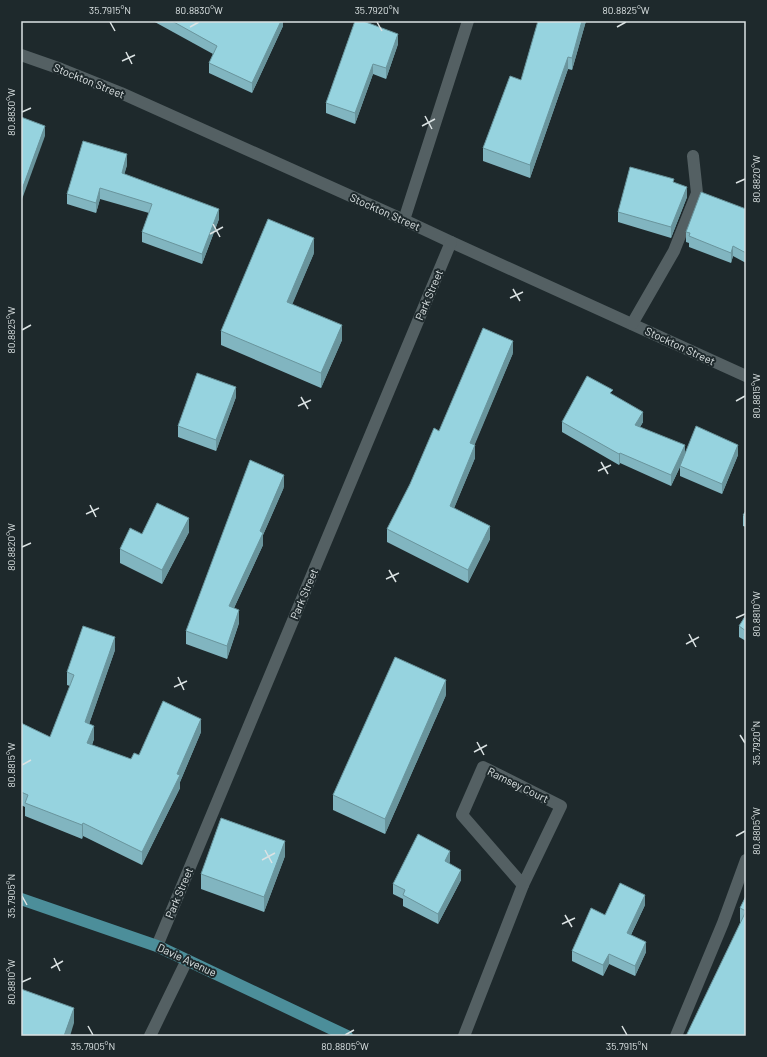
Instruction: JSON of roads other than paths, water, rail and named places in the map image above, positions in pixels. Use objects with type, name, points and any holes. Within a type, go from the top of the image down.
[{"type":"main road","name":"Davie Avenue","points":[[21,899],[157,946],[347,1036]]},
{"type":"street","points":[[404,220],[468,21]]},
{"type":"street","name":"Stockton Street","points":[[21,55],[121,93],[746,376]]},
{"type":"street","points":[[632,324],[674,251],[697,193],[693,156]]},
{"type":"street","name":"Park Street","points":[[157,946],[451,242]]},
{"type":"street","name":"Ramsey Court","points":[[464,1036],[523,885],[561,806],[483,767],[462,815],[523,885]]},
{"type":"street","points":[[676,1036],[723,923],[746,860]]},
{"type":"street","points":[[150,1036],[187,960]]}]
